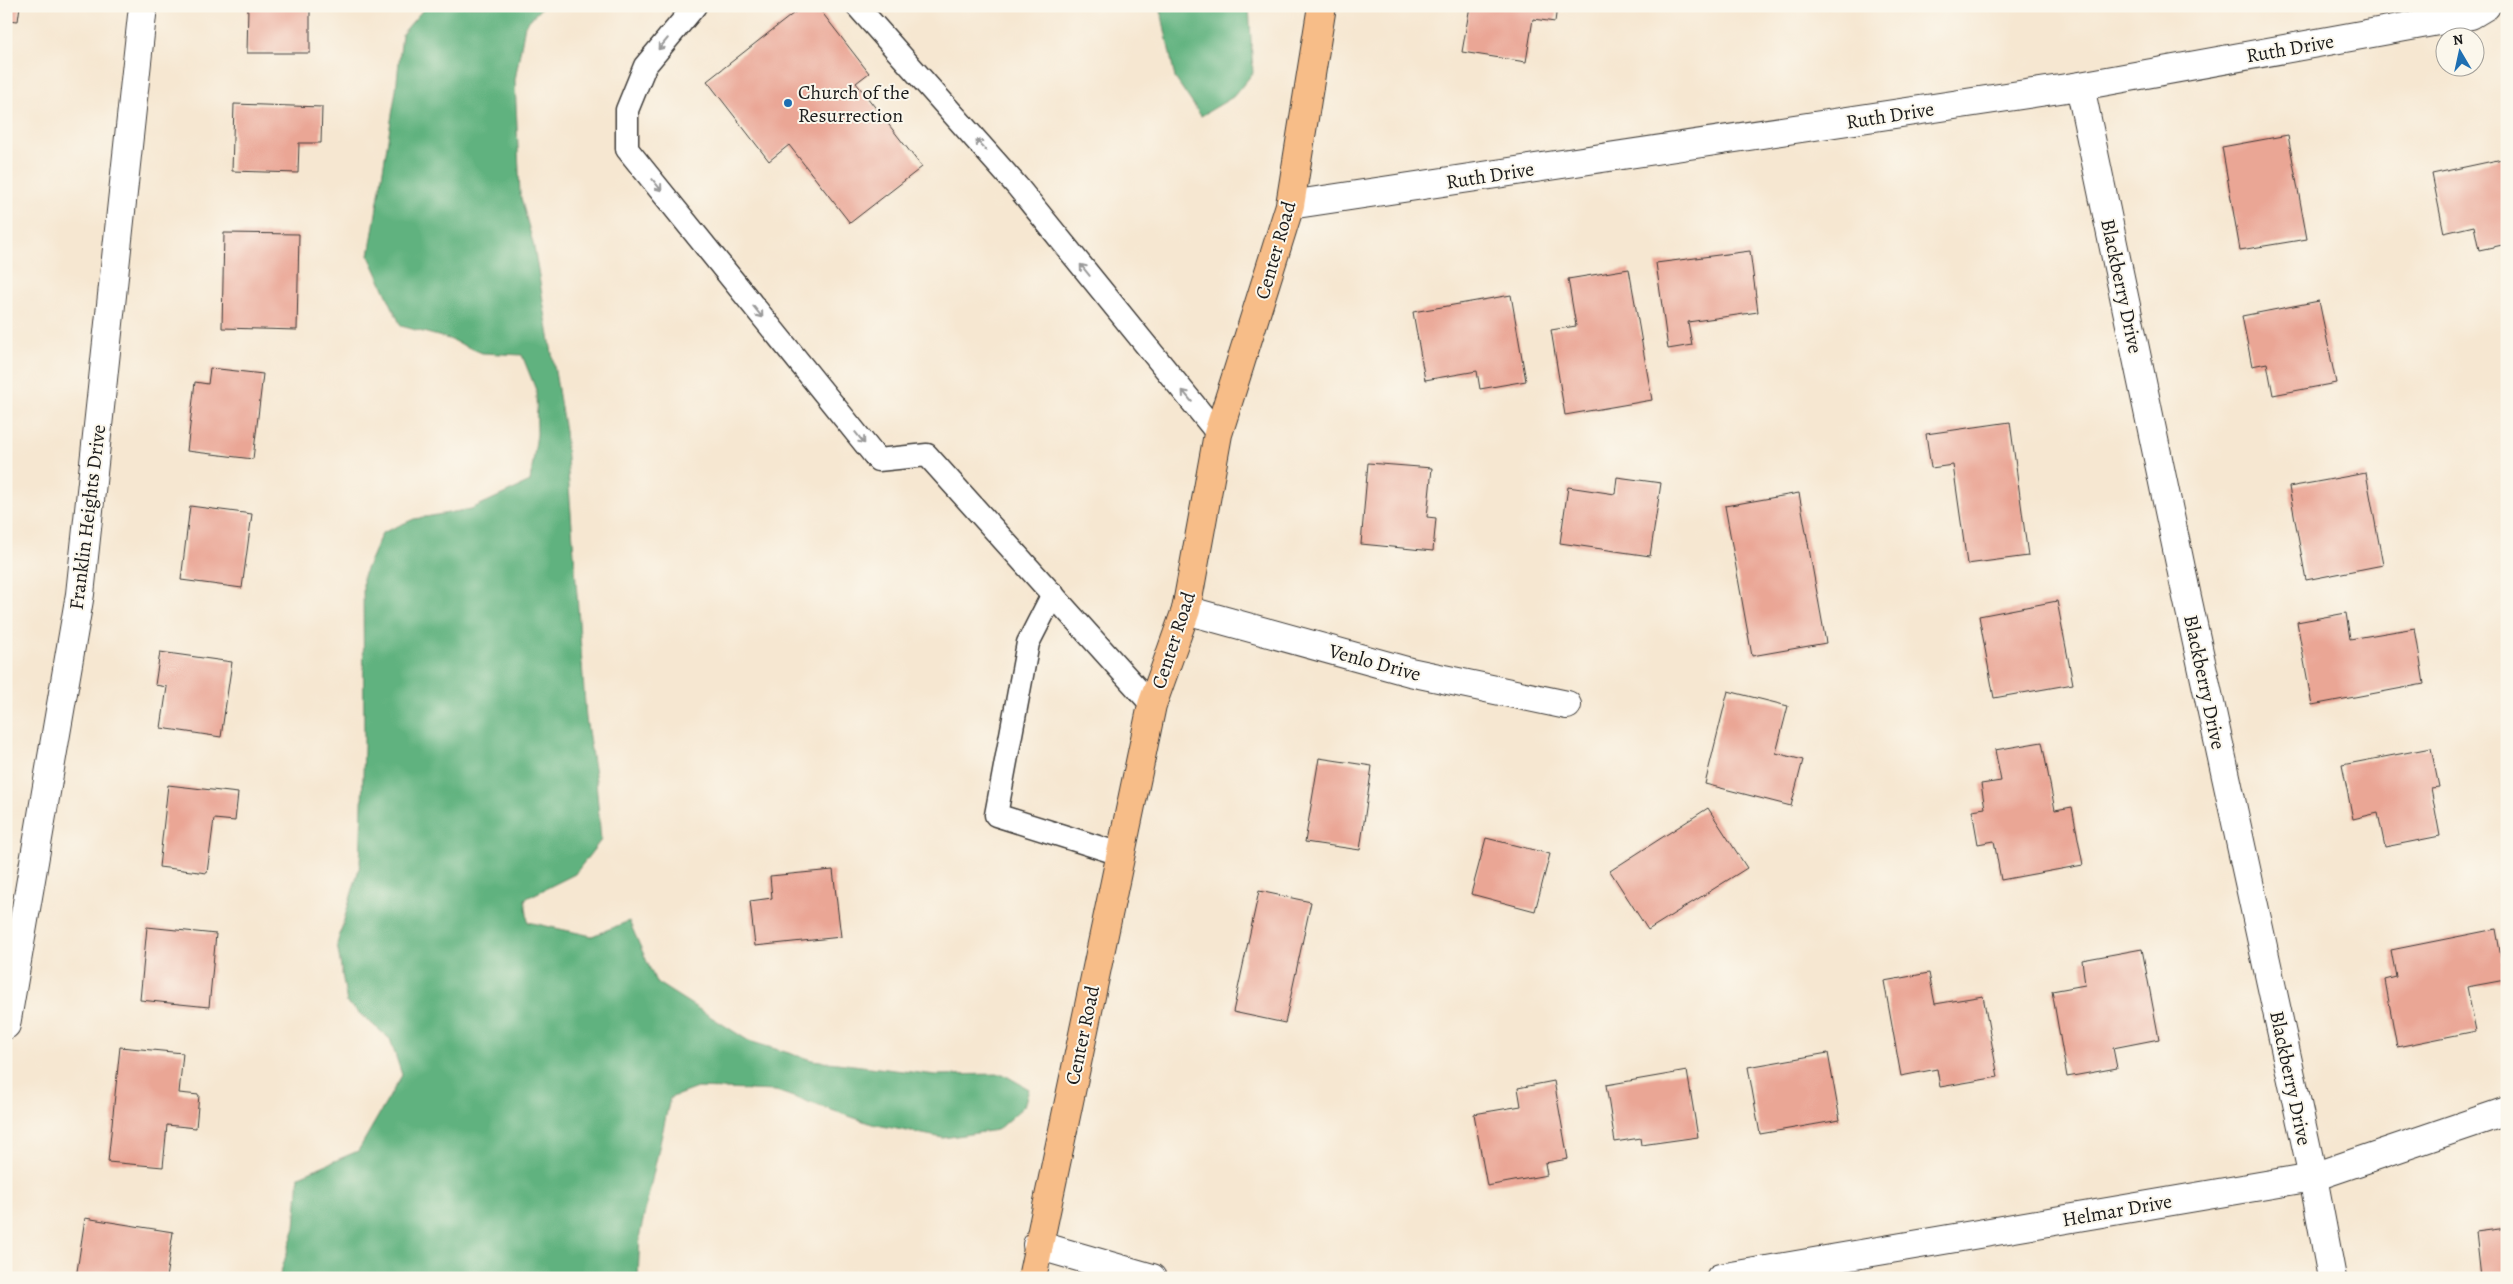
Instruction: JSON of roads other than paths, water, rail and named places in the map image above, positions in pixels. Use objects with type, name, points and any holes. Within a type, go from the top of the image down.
[{"type":"main road","name":"Center Road","points":[[1032,1278],[1037,1245],[1152,705],[1186,610],[1218,434],[1290,205],[1322,6]]},
{"type":"street","name":"Franklin Heights Drive","points":[[6,1025],[80,594],[143,6]]},
{"type":"street","name":"Ruth Drive","points":[[1290,205],[2080,86],[2471,16],[2486,6]]},
{"type":"street","name":"Blackberry Drive","points":[[2080,86],[2187,596],[2313,1177],[2332,1278]]},
{"type":"street","name":"Venlo Drive","points":[[1186,610],[1410,672],[1567,705]]},
{"type":"street","name":"Helmar Drive","points":[[1720,1278],[1751,1275],[2313,1177],[2507,1111]]},
{"type":"street","points":[[1037,1245],[1152,1278]]},
{"type":"lane","points":[[695,6],[645,66],[627,110],[627,149],[878,460],[927,455],[1152,705]]},
{"type":"lane","points":[[857,6],[1017,186],[1218,434]]},
{"type":"lane","points":[[1053,594],[1028,643],[996,815],[1120,854]]},
{"type":"place","name":"Church of the Resurrection","points":[[788,103]]}]
